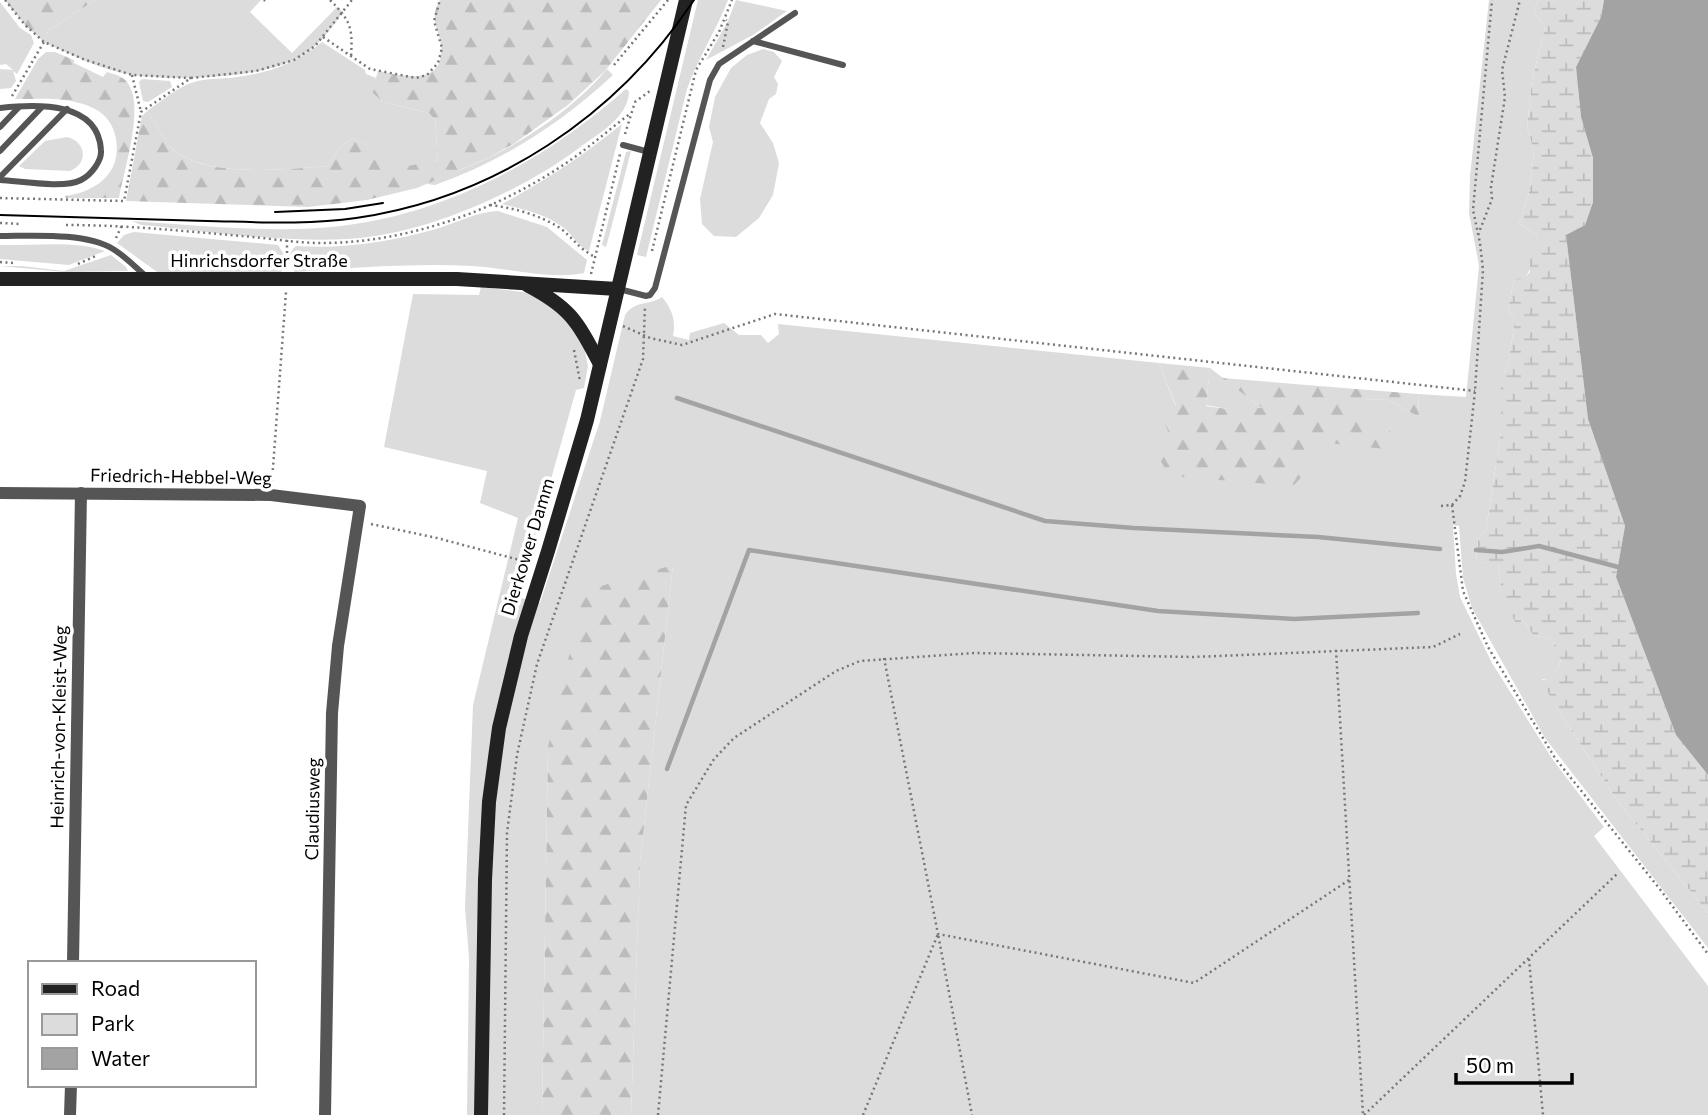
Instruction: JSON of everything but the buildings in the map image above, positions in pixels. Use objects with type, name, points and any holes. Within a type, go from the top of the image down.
[{"type":"street","name":"Dierkower Damm","points":[[481,1115],[485,880],[489,802],[499,728],[521,636],[587,420],[686,0]]},
{"type":"street","name":"Hinrichsdorfer Straße","points":[[0,279],[457,279],[617,289]]},
{"type":"street","name":"Hinrichsdorfer Straße","points":[[519,282],[557,302],[581,328],[600,364]]},
{"type":"street","name":"Friedrich-Hebbel-Weg","points":[[0,493],[271,495],[360,506]]},
{"type":"street","name":"Heinrich-von-Kleist-Weg","points":[[73,961],[81,493]]},
{"type":"street","name":"Claudiusweg","points":[[326,1115],[332,713],[338,646],[360,506]]},
{"type":"street","points":[[71,1087],[71,1115]]},
{"type":"lane","points":[[617,289],[646,296],[655,288],[710,80],[719,64],[795,13]]},
{"type":"lane","points":[[753,41],[843,65]]},
{"type":"lane","points":[[0,127],[19,107]]},
{"type":"lane","points":[[0,108],[67,109],[82,114],[94,125],[101,139],[102,155],[93,170],[81,181],[64,184],[0,179]]},
{"type":"lane","points":[[0,151],[41,108]]},
{"type":"lane","points":[[0,179],[67,109]]},
{"type":"lane","points":[[623,145],[649,152]]},
{"type":"lane","points":[[0,236],[51,236],[94,241],[113,248],[151,280]]},
{"type":"path","points":[[5,0],[25,25],[44,42],[83,60],[132,75],[191,78],[256,71],[304,55],[323,37],[352,0]]},
{"type":"path","points":[[330,0],[343,12],[353,30],[351,56]]},
{"type":"path","points":[[323,37],[370,69],[416,78],[427,75],[438,63],[442,48],[434,21],[440,0]]},
{"type":"path","points":[[614,65],[668,0]]},
{"type":"path","points":[[1441,506],[1452,505],[1460,496],[1465,482],[1475,391],[1483,270],[1473,209],[1492,0]]},
{"type":"path","points":[[1478,235],[1492,199],[1491,187],[1505,97],[1502,70],[1520,0]]},
{"type":"path","points":[[719,64],[728,22],[725,20]]},
{"type":"path","points":[[14,93],[44,42]]},
{"type":"path","points":[[0,198],[124,201],[141,112],[132,75]]},
{"type":"path","points":[[141,112],[191,78]]},
{"type":"path","points":[[490,205],[536,216],[561,229],[581,250],[594,257],[631,113],[635,102],[647,93]]},
{"type":"path","points":[[63,225],[122,225],[321,243],[361,241],[404,233],[490,205],[571,160],[631,113]]},
{"type":"path","points":[[287,240],[288,271]]},
{"type":"path","points":[[271,495],[286,292]]},
{"type":"path","points":[[610,320],[643,334],[682,345],[775,314],[1475,391]]},
{"type":"path","points":[[504,1115],[507,833],[517,755],[537,664],[643,359],[643,334]]},
{"type":"path","points":[[1452,505],[1463,591],[1488,647],[1555,758],[1708,954]]},
{"type":"path","points":[[357,521],[437,538],[531,563]]},
{"type":"path","points":[[658,1115],[686,805],[714,758],[734,738],[836,671],[860,661],[974,653],[1194,657],[1433,647],[1461,634]]},
{"type":"path","points":[[1336,650],[1363,1115]]},
{"type":"path","points":[[884,658],[972,1115]]},
{"type":"path","points":[[1363,1115],[1618,873]]},
{"type":"path","points":[[938,934],[1194,983],[1349,880]]},
{"type":"path","points":[[863,1115],[938,934]]},
{"type":"path","points":[[1529,959],[1543,1115]]},
{"type":"green space","points":[[5,0],[95,0],[48,31],[44,42],[25,25]]},
{"type":"green space","points":[[95,0],[261,0],[250,12],[292,53],[337,7],[343,12],[314,46],[287,63],[221,76],[152,77],[111,70],[44,42],[48,31]]},
{"type":"green space","points":[[440,0],[661,0],[605,71],[568,105],[515,143],[488,158],[417,188],[367,200],[308,207],[126,201],[142,116],[147,111],[171,147],[184,157],[223,168],[268,170],[328,166],[341,146],[353,138],[408,166],[438,160],[435,120],[429,113],[383,102],[372,92],[378,71],[419,76],[436,69],[441,47],[435,14]]},
{"type":"green space","points":[[698,0],[728,0],[687,89],[646,257],[637,255]]},
{"type":"green space","points":[[736,0],[787,11],[753,35],[706,60],[728,21]]},
{"type":"green space","points":[[1489,0],[1538,0],[1534,12],[1545,27],[1532,81],[1527,127],[1534,151],[1530,189],[1519,224],[1536,234],[1542,251],[1524,279],[1514,279],[1508,310],[1515,319],[1509,360],[1501,375],[1501,432],[1486,529],[1478,539],[1476,562],[1498,563],[1501,588],[1533,635],[1551,639],[1561,659],[1554,679],[1542,679],[1556,707],[1619,803],[1708,913],[1708,948],[1545,738],[1472,608],[1463,578],[1459,526],[1453,525],[1460,597],[1492,663],[1553,760],[1604,827],[1594,836],[1708,986],[1708,1115],[631,1115],[640,863],[673,565],[548,747],[542,1115],[467,1115],[469,958],[465,908],[473,705],[518,518],[480,503],[487,471],[384,447],[413,294],[479,295],[481,287],[531,293],[564,313],[584,347],[588,366],[584,388],[576,390],[518,597],[540,603],[600,421],[625,315],[637,305],[662,297],[672,315],[673,336],[689,340],[690,333],[724,323],[739,335],[761,335],[768,343],[779,334],[778,324],[1159,363],[1176,407],[1160,409],[1169,434],[1306,441],[1364,417],[1364,399],[1388,400],[1419,417],[1418,394],[1466,397],[1479,266],[1469,213],[1470,176]]},
{"type":"green space","points":[[1538,0],[1604,0],[1601,17],[1576,67],[1581,117],[1593,158],[1593,202],[1585,225],[1566,235],[1588,419],[1625,526],[1616,577],[1676,735],[1708,775],[1708,913],[1619,803],[1556,707],[1541,680],[1554,678],[1561,660],[1551,639],[1533,635],[1525,623],[1515,622],[1501,588],[1498,564],[1476,562],[1478,539],[1486,529],[1501,432],[1501,374],[1504,373],[1509,360],[1515,319],[1508,310],[1514,279],[1524,278],[1530,272],[1530,258],[1541,251],[1536,234],[1519,224],[1530,189],[1534,151],[1527,127],[1532,81],[1545,27],[1534,12]]},
{"type":"green space","points":[[0,2],[20,28],[31,35],[34,43],[17,74],[13,71],[16,81],[11,88],[0,89],[0,69],[13,70],[6,64],[0,65]]},
{"type":"green space","points":[[322,42],[365,70],[366,74],[376,78],[373,92],[383,102],[429,113],[435,120],[438,160],[409,167],[353,138],[341,146],[328,166],[269,170],[223,168],[185,157],[171,147],[147,111],[188,84],[272,70],[302,56]]},
{"type":"green space","points":[[763,49],[774,52],[782,61],[774,77],[778,84],[776,94],[769,99],[760,123],[773,143],[779,163],[773,195],[759,218],[736,237],[714,236],[702,224],[700,199],[713,142],[709,127],[715,97],[731,68],[747,55]]},
{"type":"green space","points":[[46,52],[55,52],[74,60],[74,63],[103,77],[107,72],[117,75],[129,85],[133,96],[134,124],[119,198],[65,196],[87,190],[111,171],[117,151],[116,139],[112,126],[103,115],[86,105],[66,100],[15,99],[38,59]]},
{"type":"green space","points":[[607,69],[613,75],[530,139],[484,165],[435,185],[427,184],[486,159],[535,131],[581,96]]},
{"type":"green space","points":[[142,79],[170,81],[172,87],[148,102],[143,101],[139,82]]},
{"type":"green space","points":[[626,89],[629,91],[628,100],[618,117],[555,165],[500,196],[470,209],[408,229],[377,236],[323,240],[245,236],[141,225],[132,221],[297,229],[343,226],[388,218],[474,189],[514,168],[553,145]]},
{"type":"green space","points":[[622,124],[589,251],[550,219],[502,204],[564,167]]},
{"type":"green space","points":[[67,137],[78,143],[83,153],[80,163],[70,171],[25,169],[19,166],[45,141]]},
{"type":"green space","points":[[631,151],[606,247],[602,245],[626,152]]},
{"type":"green space","points":[[498,211],[547,227],[587,260],[584,273],[556,275],[486,267],[428,265],[295,272],[291,262],[290,255],[296,246],[384,241],[436,229],[482,213]]},
{"type":"green space","points":[[134,232],[278,245],[283,253],[283,269],[281,272],[157,272],[117,243],[124,235]]},
{"type":"green space","points":[[0,245],[67,245],[105,251],[69,265],[0,259]]},
{"type":"green space","points":[[111,255],[128,271],[65,272],[0,266],[64,271]]},
{"type":"green space","points":[[1159,363],[1210,368],[1206,406],[1227,409],[1262,408],[1222,378],[1418,394],[1419,417],[1388,400],[1364,399],[1364,417],[1390,431],[1386,449],[1307,441],[1312,466],[1293,486],[1170,476],[1158,457],[1169,434],[1159,409],[1176,406]]},
{"type":"green space","points":[[1210,368],[1263,409],[1227,409],[1206,405]]},
{"type":"green space","points":[[673,565],[640,863],[631,1115],[542,1115],[548,747],[584,591]]},
{"type":"water","points":[[1604,0],[1708,0],[1708,775],[1676,735],[1616,577],[1625,526],[1588,419],[1566,235],[1585,225],[1593,202],[1593,158],[1581,117],[1576,67],[1601,17]]},
{"type":"waterway","points":[[677,398],[1045,521],[1318,537],[1440,549]]},
{"type":"waterway","points":[[1476,550],[1502,552],[1539,546],[1618,567]]},
{"type":"waterway","points":[[667,769],[749,550],[1158,611],[1294,619],[1418,613]]},
{"type":"tram line","points":[[0,215],[301,222],[356,218],[407,208],[457,192],[504,171],[548,145],[590,115],[628,80],[663,42],[694,0]]},
{"type":"tram line","points":[[275,212],[345,209],[383,203]]}]
